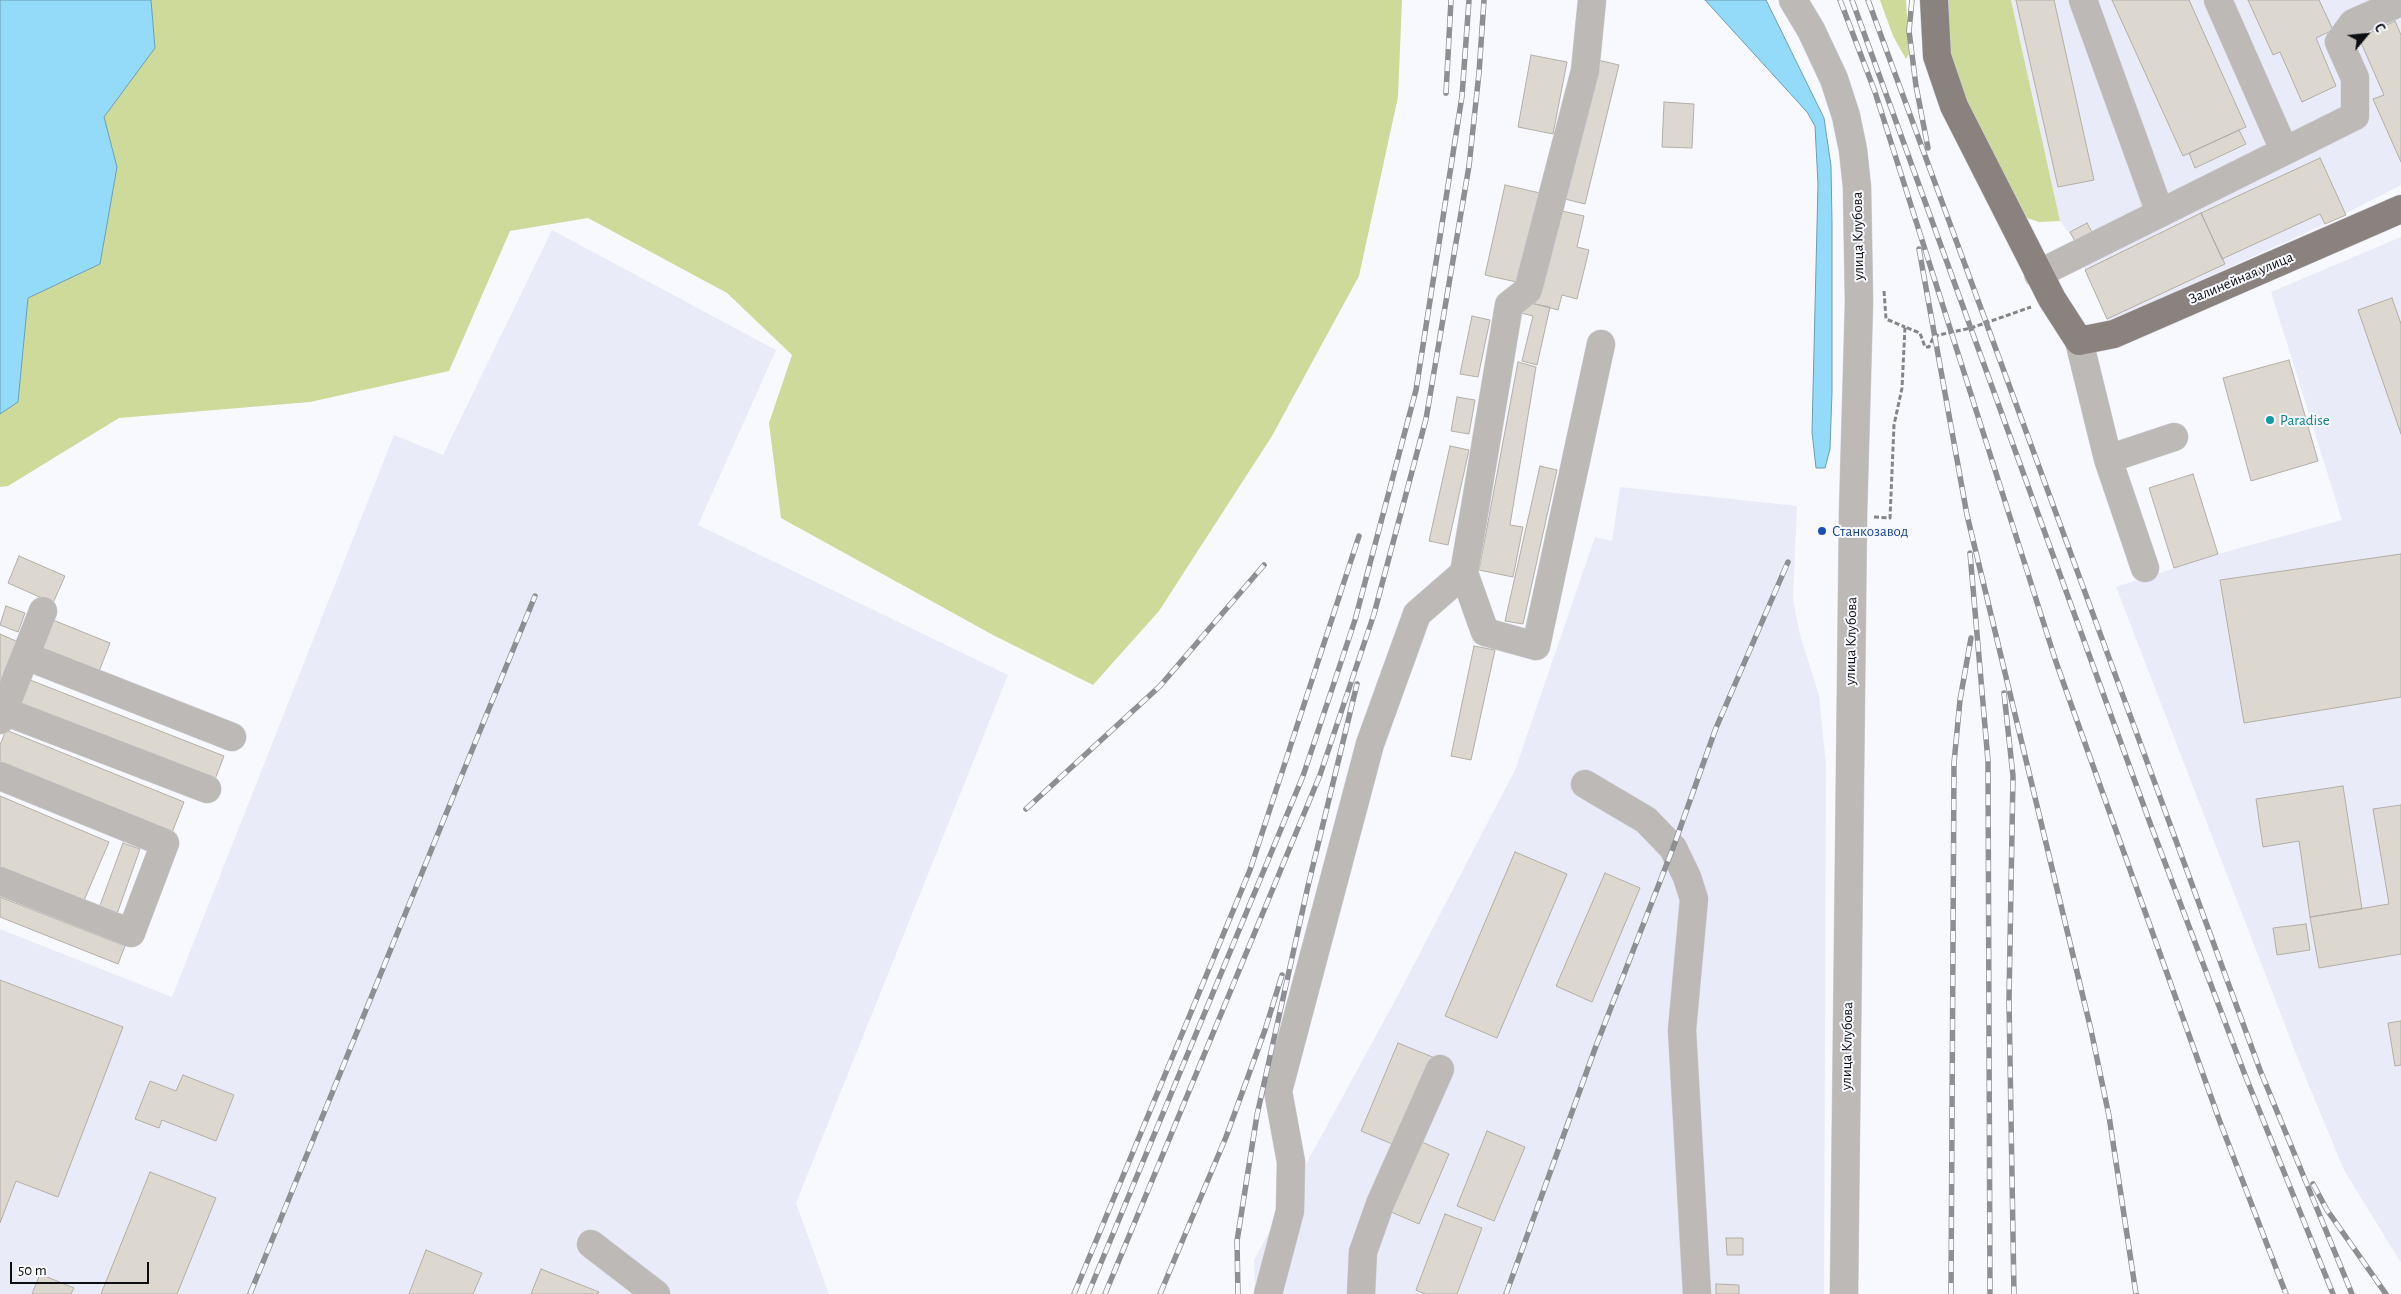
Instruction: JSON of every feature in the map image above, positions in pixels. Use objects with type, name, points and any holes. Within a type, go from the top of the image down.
[{"type":"main road","points":[[1934,0],[1937,56],[1946,88],[2038,274],[2079,341]]},
{"type":"main road","name":"Залинейная улица","points":[[2079,341],[2114,334],[2401,209]]},
{"type":"street","points":[[1592,0],[1585,71],[1528,290],[1509,305],[1464,573],[1485,632],[1536,646],[1601,344]]},
{"type":"street","name":"улица Клубова","points":[[1793,0],[1811,30],[1834,79],[1850,133],[1857,187],[1859,302],[1853,515],[1844,1294]]},
{"type":"street","points":[[2083,0],[2160,213]]},
{"type":"street","points":[[2218,0],[2284,150]]},
{"type":"street","points":[[2038,274],[2355,116],[2355,78],[2339,42],[2353,23],[2401,2]]},
{"type":"street","points":[[2079,341],[2108,459],[2145,568]]},
{"type":"street","points":[[2108,459],[2174,437]]},
{"type":"street","points":[[1268,1294],[1290,1211],[1291,1162],[1278,1092],[1367,753],[1417,614],[1464,573]]},
{"type":"street","points":[[43,611],[2,715],[207,789]]},
{"type":"street","points":[[26,656],[232,737]]},
{"type":"street","points":[[0,776],[165,843],[131,933],[0,881]]},
{"type":"street","points":[[1585,784],[1646,820],[1673,848],[1687,877],[1694,899],[1682,1030],[1697,1294]]},
{"type":"street","points":[[1361,1294],[1363,1252],[1380,1204],[1440,1069]]},
{"type":"street","points":[[590,1244],[656,1294]]},
{"type":"path","points":[[1884,291],[1886,319],[1920,333],[1924,344],[1929,347],[1934,336],[1975,327],[2052,299]]},
{"type":"path","points":[[1868,516],[1890,518],[1894,425],[1902,388],[1905,327]]},
{"type":"shaded area","points":[[2011,0],[2401,0],[2401,185],[2325,224],[2108,322],[2085,270],[2076,243],[2060,221]]},
{"type":"shaded area","points":[[552,230],[776,350],[698,525],[1008,675],[796,1203],[829,1294],[0,1294],[0,929],[172,997],[394,435],[443,455]]},
{"type":"shaded area","points":[[2401,237],[2401,1263],[2344,1170],[2300,1064],[2116,587],[2218,554],[2342,520],[2271,292]]},
{"type":"shaded area","points":[[1620,487],[1797,506],[1793,599],[1800,635],[1819,695],[1826,765],[1824,1294],[1255,1294],[1254,1260],[1398,995],[1515,770],[1595,537],[1612,541]]},
{"type":"green space","points":[[151,0],[1402,0],[1398,97],[1359,276],[1272,436],[1159,611],[1093,685],[993,635],[781,518],[769,423],[792,355],[727,293],[588,218],[510,231],[449,371],[310,402],[119,418],[8,486],[0,487],[0,414],[18,402],[28,298],[100,264],[117,167],[104,117],[155,48]]},
{"type":"green space","points":[[1880,0],[1906,0],[1909,54],[1906,59],[1893,36]]},
{"type":"green space","points":[[1945,0],[2011,0],[2060,221],[2039,222],[2027,218],[2020,206],[1963,95],[1950,60]]},
{"type":"water","points":[[0,0],[151,0],[155,48],[104,117],[117,167],[100,264],[28,298],[18,402],[0,414]]},
{"type":"water","points":[[1705,0],[1766,0],[1824,118],[1831,166],[1832,222],[1832,392],[1830,449],[1825,468],[1816,468],[1812,432],[1818,184],[1815,126],[1807,112]]},
{"type":"building","points":[[2016,0],[2054,0],[2094,180],[2058,187]]},
{"type":"building","points":[[2112,0],[2189,0],[2246,127],[2183,156]]},
{"type":"building","points":[[2248,0],[2319,0],[2333,30],[2316,38],[2336,86],[2302,102],[2280,52],[2273,55]]},
{"type":"building","points":[[2395,21],[2401,35],[2401,162],[2373,99],[2384,95],[2359,38]]},
{"type":"building","points":[[1531,55],[1567,62],[1553,134],[1518,127]]},
{"type":"building","points":[[1598,60],[1619,65],[1585,204],[1565,199]]},
{"type":"building","points":[[1664,102],[1694,104],[1692,148],[1662,147]]},
{"type":"building","points":[[2239,130],[2246,144],[2195,168],[2189,153]]},
{"type":"building","points":[[2320,158],[2346,215],[2325,224],[2320,214],[2222,259],[2201,213]]},
{"type":"building","points":[[1505,185],[1540,193],[1521,283],[1485,275]]},
{"type":"building","points":[[1558,210],[1584,216],[1577,247],[1589,250],[1577,299],[1562,295],[1558,310],[1535,304]]},
{"type":"building","points":[[2201,213],[2225,264],[2107,319],[2085,270]]},
{"type":"building","points":[[2087,223],[2093,234],[2076,243],[2070,232]]},
{"type":"building","points":[[2392,298],[2401,324],[2401,434],[2358,310]]},
{"type":"building","points":[[1524,302],[1550,307],[1537,365],[1522,361],[1533,316],[1521,313]]},
{"type":"building","points":[[1472,316],[1490,320],[1478,377],[1460,374]]},
{"type":"building","name":"Paradise","points":[[2289,360],[2318,461],[2251,481],[2223,378]]},
{"type":"building","points":[[1518,362],[1536,367],[1510,525],[1523,527],[1513,577],[1479,570]]},
{"type":"building","points":[[1457,397],[1475,400],[1469,434],[1451,431]]},
{"type":"building","points":[[1450,446],[1469,450],[1448,545],[1429,541]]},
{"type":"building","points":[[1540,466],[1557,470],[1523,624],[1505,621]]},
{"type":"building","points":[[2193,474],[2218,554],[2174,568],[2149,488]]},
{"type":"building","points":[[2401,554],[2401,697],[2244,723],[2220,580]]},
{"type":"building","points":[[19,556],[65,576],[53,603],[8,583]]},
{"type":"building","points":[[6,606],[25,613],[18,632],[0,625]]},
{"type":"building","points":[[48,618],[110,643],[98,674],[36,649]]},
{"type":"building","points":[[0,634],[18,642],[0,687]]},
{"type":"building","points":[[1474,646],[1495,650],[1471,760],[1451,756]]},
{"type":"building","points":[[25,678],[224,756],[212,787],[12,709]]},
{"type":"building","points":[[6,730],[184,802],[171,835],[0,766],[0,745]]},
{"type":"building","points":[[2343,786],[2362,909],[2310,917],[2299,841],[2263,847],[2256,799]]},
{"type":"building","points":[[0,796],[109,842],[82,905],[0,870]]},
{"type":"building","points":[[2401,805],[2401,954],[2319,968],[2310,917],[2389,904],[2373,809]]},
{"type":"building","points":[[123,843],[140,849],[117,914],[99,908]]},
{"type":"building","points":[[1515,852],[1567,874],[1497,1038],[1445,1016]]},
{"type":"building","points":[[1605,873],[1640,888],[1592,1002],[1556,986]]},
{"type":"building","points":[[0,897],[125,946],[118,964],[0,917]]},
{"type":"building","points":[[2306,924],[2310,950],[2277,955],[2273,928]]},
{"type":"building","points":[[0,980],[123,1027],[58,1197],[16,1181],[0,1223]]},
{"type":"building","points":[[2401,1021],[2401,1065],[2395,1066],[2388,1023]]},
{"type":"building","points":[[1398,1043],[1435,1058],[1397,1146],[1361,1131]]},
{"type":"building","points":[[183,1075],[234,1095],[216,1141],[162,1120],[159,1128],[135,1119],[150,1081],[176,1091]]},
{"type":"building","points":[[1487,1131],[1525,1147],[1494,1221],[1457,1206]]},
{"type":"building","points":[[1422,1142],[1449,1154],[1419,1224],[1391,1212]]},
{"type":"building","points":[[150,1172],[216,1198],[177,1294],[101,1294]]},
{"type":"building","points":[[1445,1214],[1482,1228],[1457,1294],[1425,1294],[1416,1290]]},
{"type":"building","points":[[1726,1238],[1743,1238],[1743,1255],[1727,1255]]},
{"type":"building","points":[[426,1250],[482,1273],[473,1294],[409,1294]]},
{"type":"building","points":[[541,1269],[599,1292],[598,1294],[531,1294]]},
{"type":"building","points":[[40,1274],[74,1288],[71,1294],[32,1294]]},
{"type":"building","points":[[1716,1284],[1739,1285],[1739,1294],[1716,1294]]},
{"type":"railway","points":[[1446,93],[1451,0]]},
{"type":"railway","points":[[1088,1294],[1303,776],[1355,620],[1416,390],[1462,96],[1469,0]]},
{"type":"railway","points":[[1105,1294],[1320,775],[1374,614],[1426,419],[1469,166],[1479,73],[1484,0]]},
{"type":"railway","points":[[1840,0],[1875,92],[2056,662],[2220,1122],[2286,1294]]},
{"type":"railway","points":[[1852,0],[2150,823],[2245,1075],[2333,1294]]},
{"type":"railway","points":[[1868,0],[2260,1070],[2352,1294]]},
{"type":"railway","points":[[1912,0],[1909,31],[1916,86],[1928,148]]},
{"type":"railway","points":[[1919,249],[1967,515],[2091,1030],[2109,1116],[2136,1294]]},
{"type":"railway","points":[[1074,1294],[1250,870],[1359,536]]},
{"type":"railway","points":[[1970,553],[1988,761],[1990,1294]]},
{"type":"railway","points":[[1506,1294],[1596,1046],[1673,848],[1716,728],[1788,562]]},
{"type":"railway","points":[[1026,809],[1160,686],[1264,565]]},
{"type":"railway","points":[[250,1294],[535,596]]},
{"type":"railway","points":[[1951,1294],[1954,763],[1960,700],[1971,638]]},
{"type":"railway","points":[[1238,1294],[1237,1241],[1257,1115],[1308,886],[1357,684]]},
{"type":"railway","points":[[2004,693],[2013,776],[2009,1000],[2014,1294]]},
{"type":"railway","points":[[1160,1294],[1226,1137],[1265,1030],[1282,975]]},
{"type":"railway","points":[[2313,1184],[2327,1210],[2386,1294]]},
{"type":"place","name":"Paradise","points":[[2270,420]]},
{"type":"place","name":"Станкозавод","points":[[1822,531]]}]
